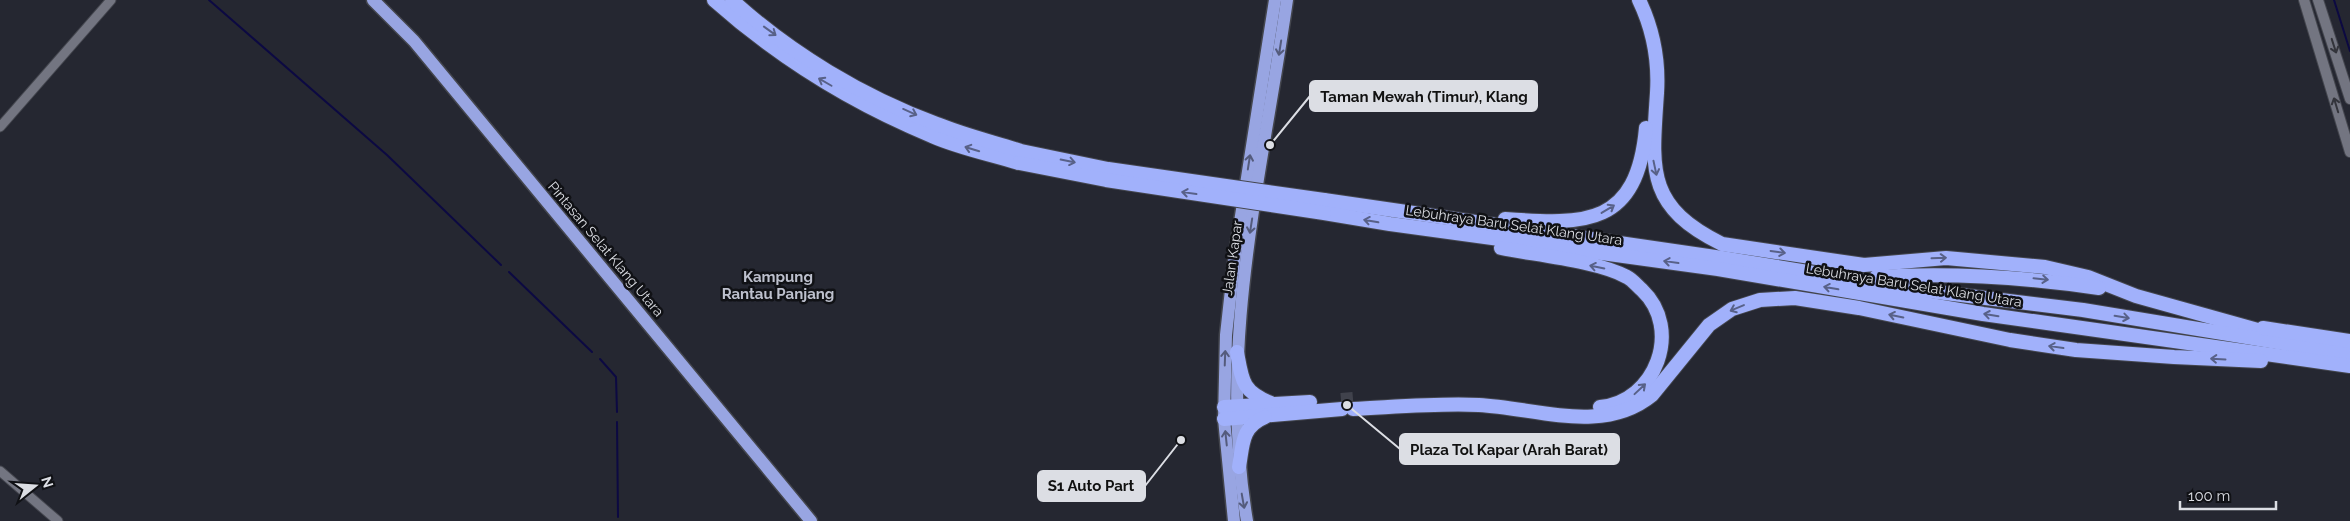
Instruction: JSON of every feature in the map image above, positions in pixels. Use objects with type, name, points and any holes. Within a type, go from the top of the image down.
[{"type":"highway","name":"Pintasan Selat Klang Utara","points":[[373,0],[414,41],[811,521]]},
{"type":"highway","name":"Lebuhraya Baru Selat Klang Utara","points":[[714,0],[780,53],[814,76],[874,110],[933,137],[1020,157],[1106,180],[1324,206],[1457,218],[1853,278],[1912,289],[2083,310],[2326,358],[2350,366]]},
{"type":"highway","name":"Lebuhraya Baru Selat Klang Utara","points":[[732,0],[764,27],[820,66],[878,98],[936,124],[1020,157]]},
{"type":"highway","name":"Jalan Kapar","points":[[1234,521],[1226,335],[1234,254],[1275,0]]},
{"type":"highway","name":"Jalan Kapar","points":[[1247,521],[1230,412],[1246,254],[1287,0]]},
{"type":"highway","points":[[1457,218],[1575,221],[1590,218],[1609,210],[1622,199],[1634,179],[1640,162],[1649,93],[1648,48],[1643,28],[1631,0]]},
{"type":"highway","points":[[1639,0],[1650,26],[1657,70],[1653,159],[1657,179],[1665,197],[1676,212],[1705,236],[1722,244],[1864,265],[1946,258],[2045,267],[2088,277],[2124,292]]},
{"type":"highway","name":"Lebuhraya Baru Selat Klang Utara","points":[[1324,206],[1390,224],[1718,269],[1983,314],[2326,358],[2350,354]]},
{"type":"highway","points":[[1230,412],[1471,398],[1508,399],[1582,409],[1613,406],[1634,395],[1650,379],[1662,351],[1662,326],[1650,298],[1629,278],[1608,269],[1390,224]]},
{"type":"highway","points":[[1853,278],[1928,275],[2001,276],[2044,279],[2124,292],[2242,325],[2326,358],[2350,371]]},
{"type":"highway","points":[[1347,404],[1480,405],[1590,417],[1617,414],[1642,403],[1652,395],[1709,325],[1732,309],[1768,299],[1795,298],[1859,308],[2010,340],[2076,350],[2194,358],[2326,358]]},
{"type":"highway","points":[[2242,325],[2350,341]]},
{"type":"highway","points":[[1237,352],[1243,382],[1249,391],[1273,409]]},
{"type":"highway","points":[[1239,467],[1248,427],[1273,409]]},
{"type":"main road","points":[[2304,0],[2350,152]]},
{"type":"main road","points":[[2318,0],[2350,99]]},
{"type":"street","points":[[0,126],[111,0]]},
{"type":"street","points":[[0,471],[58,521]]},
{"type":"waterway","points":[[209,0],[387,155],[501,265]]},
{"type":"waterway","points":[[2334,0],[2350,51]]},
{"type":"waterway","points":[[509,272],[592,352]]},
{"type":"waterway","points":[[600,359],[616,377],[617,412]]},
{"type":"waterway","points":[[617,422],[618,517]]},
{"type":"tunnel","points":[[1341,400],[1353,399]]},
{"type":"place","name":"Taman Mewah (Timur), Klang","points":[[1270,145]]},
{"type":"place","name":"Plaza Tol Kapar (Arah Barat)","points":[[1347,405]]},
{"type":"place","name":"S1 Auto Part","points":[[1181,440]]},
{"type":"district","name":"Kampung Rantau Panjang","points":[[778,286]]}]
